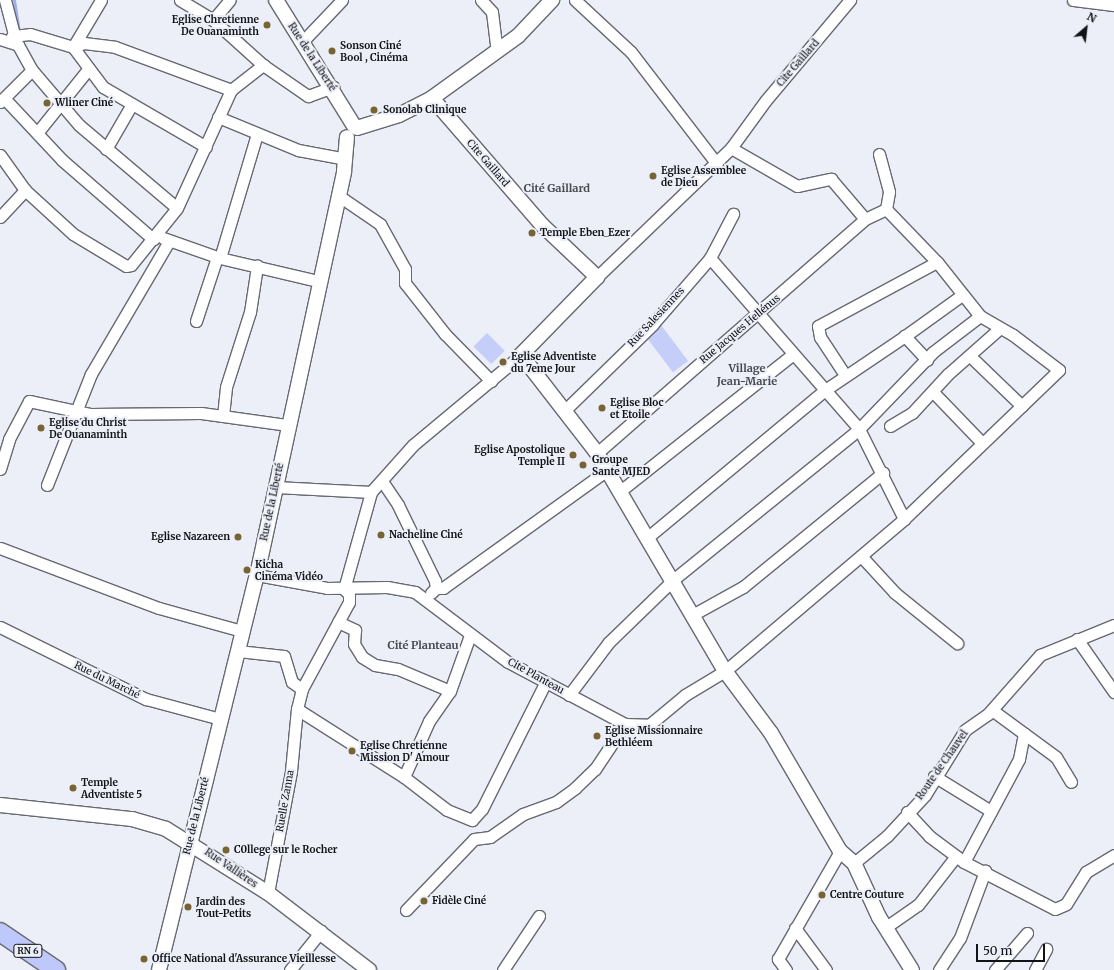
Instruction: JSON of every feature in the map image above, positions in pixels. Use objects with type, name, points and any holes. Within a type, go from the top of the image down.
[{"type":"main road","name":"RN 6","points":[[0,932],[56,970]]},
{"type":"street","points":[[5,0],[15,40],[32,70],[60,104],[106,148],[177,208]]},
{"type":"street","points":[[73,47],[101,0]]},
{"type":"street","points":[[180,0],[213,20],[263,64],[308,96],[333,87]]},
{"type":"street","points":[[213,20],[230,0]]},
{"type":"street","name":"Rue de la Liberté","points":[[159,970],[220,719],[257,575],[318,281],[353,134],[333,87],[302,42],[276,0]]},
{"type":"street","points":[[302,42],[342,0]]},
{"type":"street","points":[[480,0],[492,12],[497,51]]},
{"type":"street","points":[[218,117],[298,150],[353,134],[432,98],[530,25],[552,0]]},
{"type":"street","points":[[575,0],[631,52],[717,164]]},
{"type":"street","name":"Cite Gaillard","points":[[521,355],[597,277],[717,164],[731,148],[766,100],[850,0]]},
{"type":"street","points":[[1074,0],[1114,5]]},
{"type":"street","points":[[0,39],[15,40],[30,34],[73,47],[103,86],[206,147]]},
{"type":"street","points":[[73,47],[84,43],[115,46],[230,90]]},
{"type":"street","points":[[0,155],[25,190],[73,234],[126,266],[130,265],[177,208],[206,147],[230,90],[263,64]]},
{"type":"street","points":[[37,133],[89,68]]},
{"type":"street","points":[[32,70],[2,100],[78,175],[154,237],[219,258],[318,281]]},
{"type":"street","name":"Cite Gaillard","points":[[432,98],[542,226],[597,277]]},
{"type":"street","points":[[106,148],[132,104]]},
{"type":"street","points":[[196,321],[219,258],[257,134]]},
{"type":"street","points":[[731,148],[797,186],[831,179],[865,219]]},
{"type":"street","points":[[879,154],[889,192],[886,209],[937,262],[980,316],[1000,328],[932,392],[912,413],[890,426]]},
{"type":"street","points":[[0,217],[25,190]]},
{"type":"street","points":[[339,196],[380,224],[405,269],[405,283],[445,334],[491,380]]},
{"type":"street","name":"Rue Jacques Hellénus","points":[[596,453],[865,219],[886,209]]},
{"type":"street","name":"Rue Salesiennes","points":[[565,410],[652,325],[710,258],[733,214]]},
{"type":"street","points":[[47,485],[78,411],[91,374],[169,241]]},
{"type":"street","points":[[710,258],[756,314],[860,429],[883,473],[904,519]]},
{"type":"street","points":[[844,375],[820,337],[818,326],[937,262]]},
{"type":"street","points":[[223,416],[226,387],[250,312],[257,266]]},
{"type":"street","points":[[648,537],[844,375],[905,336],[962,295]]},
{"type":"street","points":[[570,695],[609,642],[674,579],[860,429],[927,360],[980,316]]},
{"type":"street","name":"Cite Planteau","points":[[257,575],[344,589],[402,588],[426,598],[470,635],[545,683],[625,724],[649,725],[685,695],[725,671],[904,519],[1059,370],[1000,328]]},
{"type":"street","points":[[905,336],[927,360]]},
{"type":"street","points":[[620,492],[793,354]]},
{"type":"street","points":[[344,589],[371,492],[413,445],[521,355],[565,410],[607,470],[674,579],[725,671],[771,733],[840,851],[854,864],[886,927],[912,970]]},
{"type":"street","points":[[970,356],[1022,406]]},
{"type":"street","points":[[932,392],[982,443]]},
{"type":"street","points":[[0,470],[4,438],[29,401],[78,411],[223,416],[288,425]]},
{"type":"street","points":[[426,598],[436,588],[443,588],[607,470]]},
{"type":"street","points":[[694,614],[742,587],[883,473]]},
{"type":"street","points":[[382,481],[399,508],[436,588]]},
{"type":"street","points":[[276,486],[371,492]]},
{"type":"street","points":[[0,548],[159,608],[242,631]]},
{"type":"street","points":[[861,556],[895,593],[957,642]]},
{"type":"street","name":"Ruelle Zanna","points":[[268,893],[291,771],[296,709],[302,689],[349,602],[349,594],[344,589]]},
{"type":"street","points":[[338,622],[355,630],[354,644],[362,656],[375,666],[398,669],[450,692]]},
{"type":"street","name":"Route de Chauvel","points":[[854,864],[925,795],[934,776],[965,730],[992,710],[1040,655],[1114,625]]},
{"type":"street","name":"Rue du Marché","points":[[0,627],[146,699],[220,719]]},
{"type":"street","points":[[404,777],[429,721],[450,692],[470,635]]},
{"type":"street","points":[[1077,639],[1112,685]]},
{"type":"street","points":[[238,650],[284,656],[292,682],[302,689]]},
{"type":"street","points":[[468,819],[482,809],[545,683]]},
{"type":"street","points":[[296,709],[404,777],[447,810],[468,819]]},
{"type":"street","points":[[992,710],[1056,757],[1072,782]]},
{"type":"street","points":[[406,910],[474,839],[490,837],[523,814],[556,802],[575,788],[595,769],[625,724]]},
{"type":"street","points":[[886,927],[918,905],[960,859],[990,811],[1019,759],[1024,734]]},
{"type":"street","points":[[934,776],[990,811]]},
{"type":"street","name":"Rue Vallières","points":[[0,805],[132,819],[190,840],[321,931],[369,970]]},
{"type":"street","points":[[908,812],[929,836],[960,859],[1061,908],[1086,872],[1114,855]]},
{"type":"street","points":[[468,819],[474,839]]},
{"type":"street","points":[[786,970],[778,959],[840,851]]},
{"type":"street","points":[[939,970],[960,938],[985,871]]},
{"type":"street","points":[[503,970],[539,916]]},
{"type":"street","points":[[795,928],[826,970]]},
{"type":"street","points":[[290,970],[321,931]]},
{"type":"street","points":[[995,970],[1027,933]]},
{"type":"street","points":[[1035,970],[1046,949]]},
{"type":"shaded area","points":[[661,325],[688,361],[673,372],[646,336]]},
{"type":"shaded area","points":[[487,333],[505,351],[491,364],[474,346]]},
{"type":"waterway","points":[[14,0],[19,31]]},
{"type":"place","name":"Eglise Chretienne De Ouanaminth","points":[[267,25]]},
{"type":"place","name":"Sonson Ciné Bool , Cinéma","points":[[332,51]]},
{"type":"place","name":"Wliner Ciné","points":[[47,103]]},
{"type":"place","name":"Sonolab Clinique","points":[[374,110]]},
{"type":"place","name":"Eglise Assemblee de Dieu","points":[[653,176]]},
{"type":"place","name":"Temple Eben_Ezer","points":[[532,233]]},
{"type":"place","name":"Eglise Adventiste du 7eme Jour","points":[[503,362]]},
{"type":"place","name":"Eglise Bloc et Etoile","points":[[602,408]]},
{"type":"place","name":"Eglise du Christ De Ouanaminth","points":[[41,428]]},
{"type":"place","name":"Eglise Apostolique Temple II","points":[[573,455]]},
{"type":"place","name":"Groupe Sante MJED","points":[[583,465]]},
{"type":"place","name":"Nacheline Ciné","points":[[381,535]]},
{"type":"place","name":"Eglise Nazareen","points":[[238,537]]},
{"type":"place","name":"Kicha Cinéma Vidéo","points":[[247,570]]},
{"type":"place","name":"Eglise Missionnaire Bethléem","points":[[597,736]]},
{"type":"place","name":"Eglise Chretienne Mission D' Amour","points":[[352,751]]},
{"type":"place","name":"Temple Adventiste 5","points":[[73,788]]},
{"type":"place","name":"C0llege sur le Rocher","points":[[226,850]]},
{"type":"place","name":"Centre Couture","points":[[822,895]]},
{"type":"place","name":"Fidèle Ciné","points":[[424,901]]},
{"type":"place","name":"Jardin des Tout-Petits","points":[[188,907]]},
{"type":"place","name":"Office National d'Assurance Vieillesse","points":[[144,959]]},
{"type":"district","name":"Cité Gaillard","points":[[557,188]]},
{"type":"district","name":"Village Jean-Marie","points":[[747,375]]},
{"type":"district","name":"Cité Planteau","points":[[423,645]]}]
